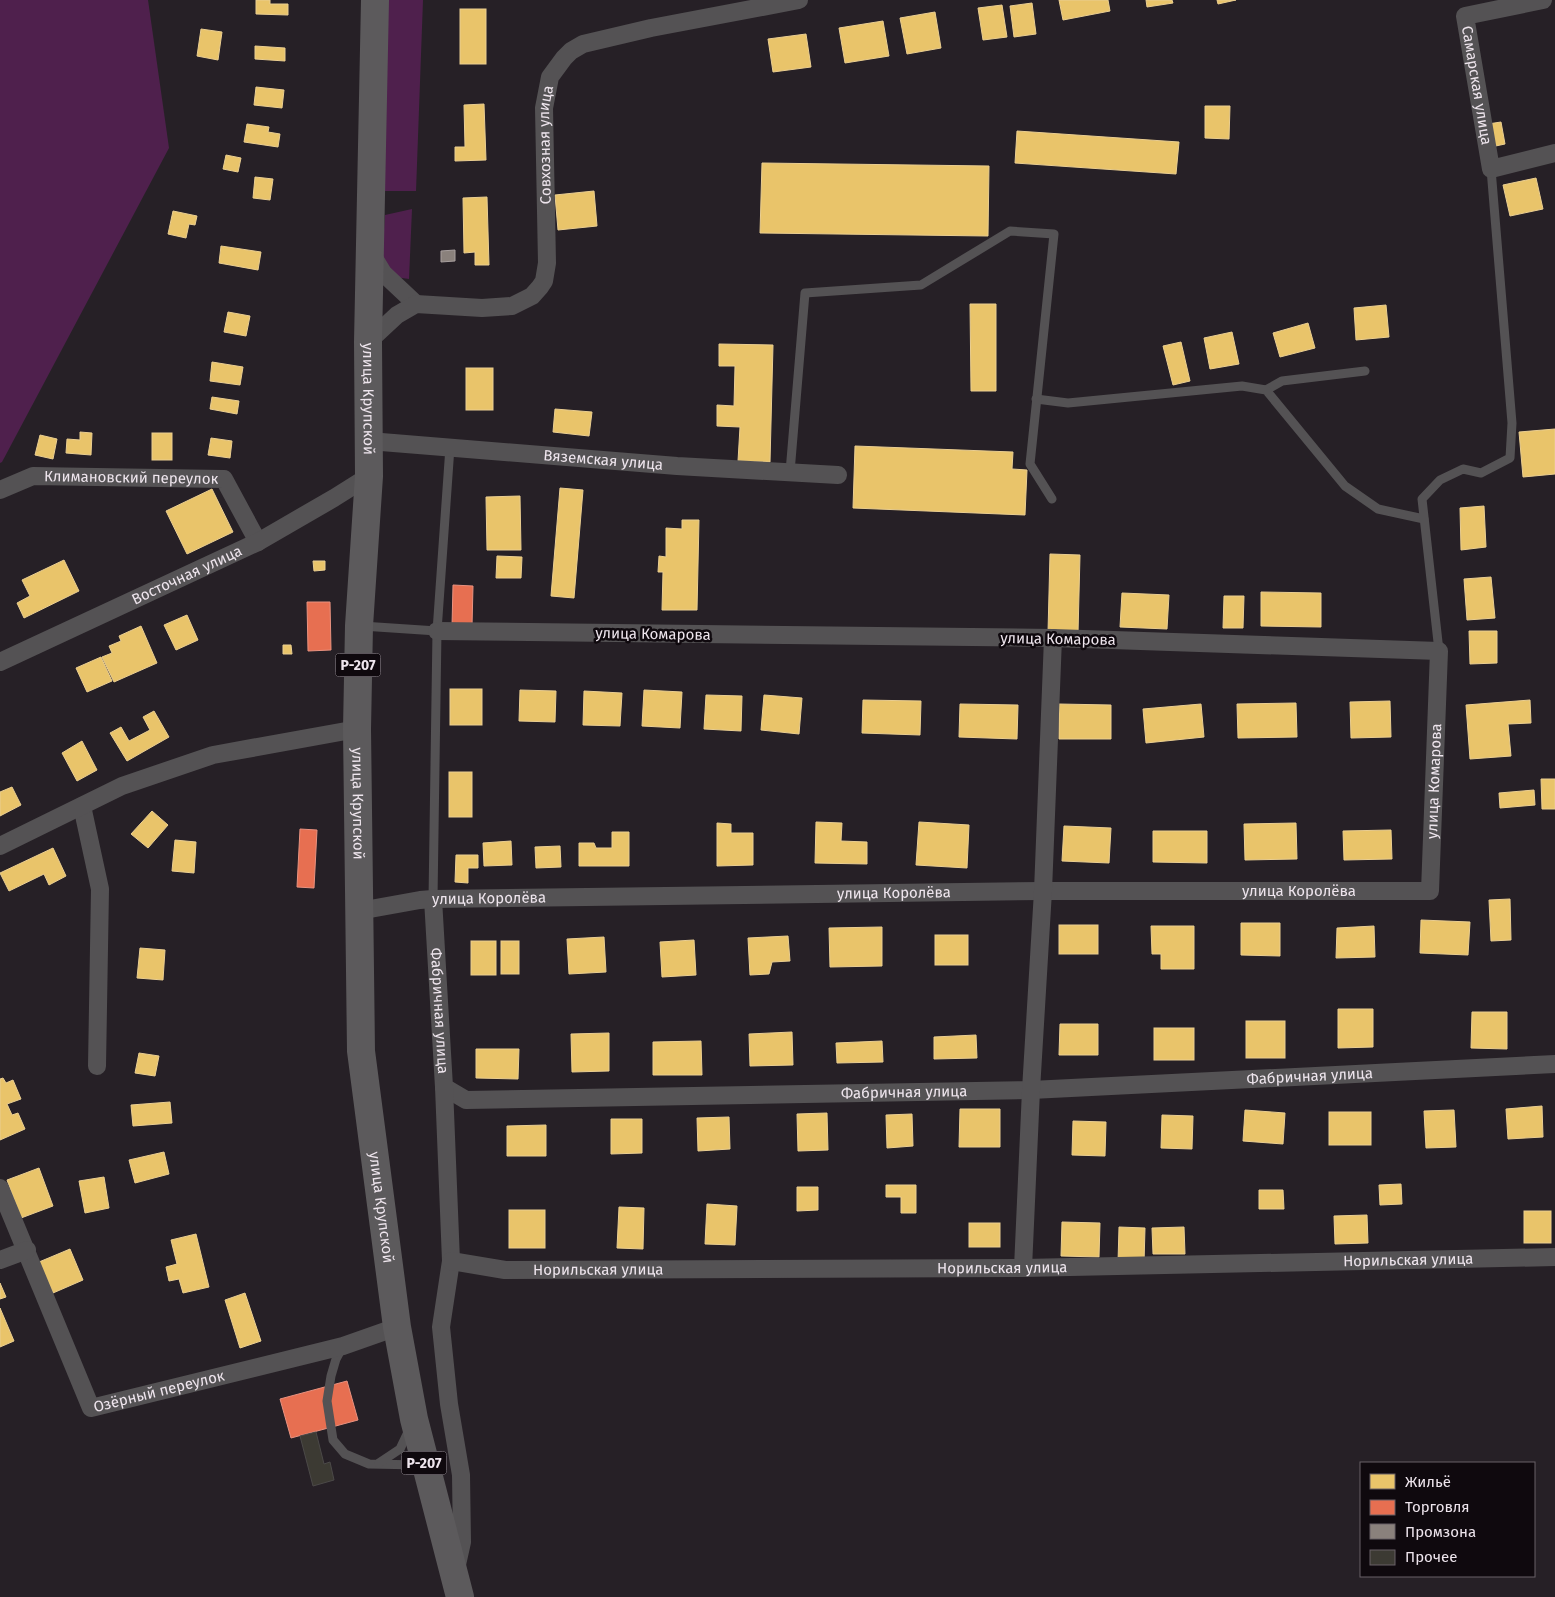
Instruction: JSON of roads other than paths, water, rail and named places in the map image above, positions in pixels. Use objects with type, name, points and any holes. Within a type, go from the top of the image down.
[{"type":"main road","name":"улица Крупской","points":[[375,0],[369,251],[369,441],[359,626],[357,729],[361,1051],[397,1327],[414,1419],[457,1586]]},
{"type":"street","name":"Совхозная улица","points":[[416,304],[482,308],[512,306],[532,296],[544,281],[547,263],[544,108],[550,77],[571,51],[583,44],[651,28],[799,0]]},
{"type":"street","name":"Самарская улица","points":[[1491,169],[1463,8],[1543,0]]},
{"type":"street","points":[[1491,169],[1555,153]]},
{"type":"street","points":[[368,342],[397,315],[416,304],[383,272],[369,251]]},
{"type":"street","name":"Вяземская улица","points":[[369,441],[677,466],[838,475]]},
{"type":"street","name":"Климановский переулок","points":[[0,490],[32,476],[224,479],[258,542]]},
{"type":"street","name":"Восточная улица","points":[[0,662],[258,542],[368,476]]},
{"type":"street","name":"улица Комарова","points":[[437,631],[1053,638],[1439,651],[1430,891]]},
{"type":"street","points":[[1022,1268],[1044,891],[1053,638]]},
{"type":"street","points":[[0,846],[122,786],[213,754],[357,729]]},
{"type":"street","points":[[82,806],[100,889],[97,1066]]},
{"type":"street","name":"улица Королёва","points":[[360,911],[433,899],[1044,891],[1430,891]]},
{"type":"street","name":"Фабричная улица","points":[[433,899],[444,1087],[466,1100],[1031,1090],[1555,1064]]},
{"type":"street","points":[[444,1087],[451,1261],[441,1327],[449,1404],[461,1475],[462,1542],[457,1586]]},
{"type":"street","name":"Озёрный переулок","points":[[0,1188],[27,1250],[90,1408],[343,1346],[397,1327]]},
{"type":"street","points":[[0,1260],[27,1250]]},
{"type":"street","name":"Норильская улица","points":[[451,1261],[505,1270],[1022,1268],[1555,1256]]},
{"type":"lane","points":[[1439,651],[1422,499],[1440,480],[1463,469],[1481,473],[1510,458],[1512,423],[1491,169]]},
{"type":"lane","points":[[790,472],[805,293],[921,285],[1010,231],[1054,234],[1030,464],[1052,499]]},
{"type":"lane","points":[[1036,399],[1068,403],[1242,386],[1266,390],[1282,381],[1365,371]]},
{"type":"lane","points":[[1266,390],[1346,486],[1378,509],[1424,519]]},
{"type":"lane","points":[[433,899],[437,631],[450,447]]},
{"type":"lane","points":[[359,626],[437,631]]},
{"type":"lane","points":[[343,1346],[336,1358],[327,1400],[333,1440],[345,1454],[369,1464],[425,1465]]},
{"type":"lane","points":[[369,1464],[384,1461],[400,1450],[414,1419]]}]
